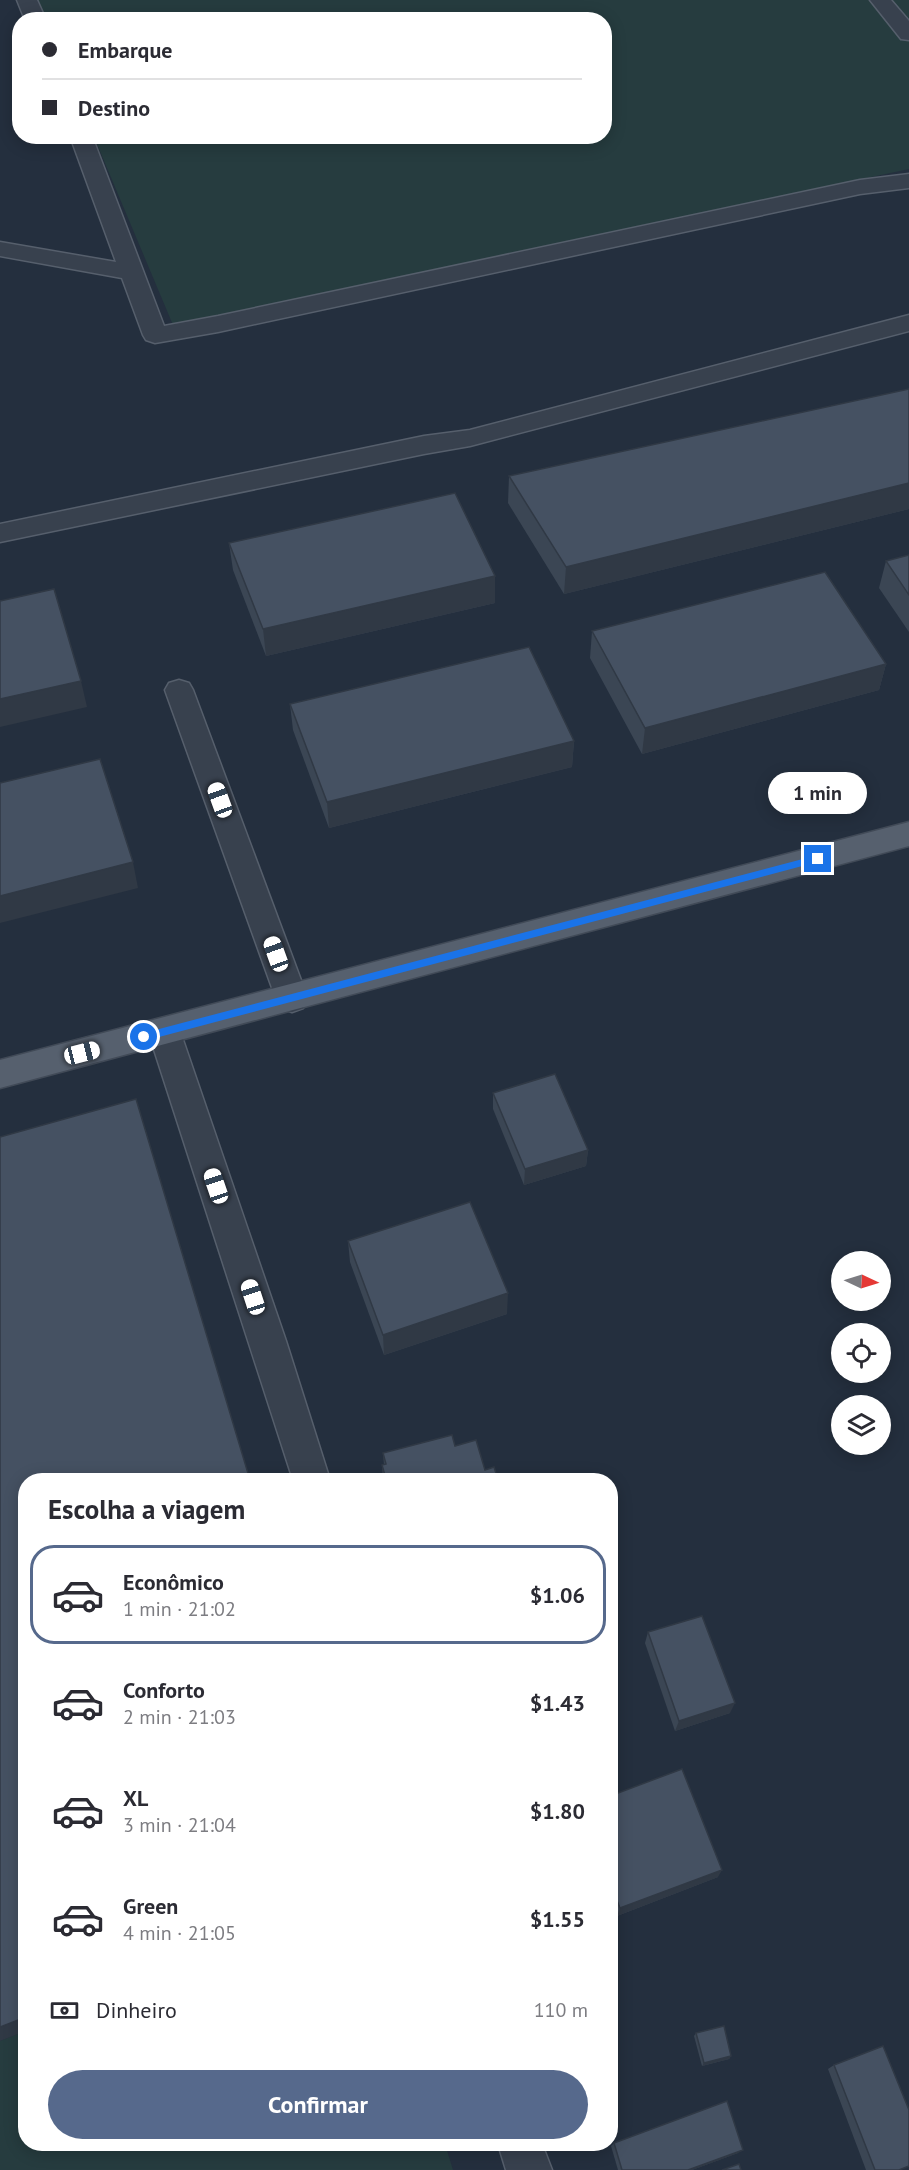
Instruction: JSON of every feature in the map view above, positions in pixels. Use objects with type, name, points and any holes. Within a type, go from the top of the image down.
[{"type":"main road","points":[[0,1074],[292,999],[909,834]]},
{"type":"street","points":[[880,0],[909,34]]},
{"type":"street","points":[[84,144],[155,335],[218,324],[860,187],[909,181]]},
{"type":"street","points":[[0,249],[131,272]]},
{"type":"street","points":[[0,533],[424,445],[470,438],[909,323]]},
{"type":"street","points":[[179,690],[292,999]]},
{"type":"street","points":[[164,1031],[310,1473]]},
{"type":"street","points":[[522,2151],[529,2170]]},
{"type":"green space","points":[[37,0],[909,0],[909,169],[173,325],[97,144],[612,144],[612,12],[42,12]]},
{"type":"green space","points":[[18,2034],[18,2151],[447,2151],[453,2170],[0,2170],[0,2041]]},
{"type":"building","points":[[909,389],[909,483],[566,567],[509,476]]},
{"type":"building","points":[[455,493],[495,576],[263,629],[229,543]]},
{"type":"building","points":[[909,555],[909,595],[886,561]]},
{"type":"building","points":[[825,572],[886,664],[645,728],[592,631]]},
{"type":"building","points":[[54,589],[81,681],[0,699],[0,601]]},
{"type":"building","points":[[529,647],[574,741],[327,802],[290,704]]},
{"type":"building","points":[[100,759],[133,862],[0,896],[0,783]]},
{"type":"building","points":[[555,1074],[588,1150],[525,1169],[493,1093]]},
{"type":"building","points":[[136,1099],[248,1473],[18,1473],[18,2020],[0,2027],[0,1137]]},
{"type":"building","points":[[470,1202],[508,1293],[383,1335],[348,1241]]},
{"type":"building","points":[[452,1435],[455,1446],[476,1440],[485,1470],[494,1467],[496,1473],[384,1473],[382,1465],[386,1464],[383,1453]]},
{"type":"building","points":[[702,1616],[735,1703],[679,1721],[648,1632]]},
{"type":"building","points":[[682,1769],[722,1870],[620,1908],[618,1903],[618,1793]]},
{"type":"building","points":[[724,2026],[731,2056],[704,2063],[696,2033]]},
{"type":"building","points":[[883,2046],[909,2110],[909,2166],[899,2170],[875,2170],[834,2065]]},
{"type":"building","points":[[727,2101],[743,2150],[688,2170],[622,2170],[616,2151],[618,2142]]},
{"type":"building","points":[[739,2164],[741,2170],[722,2170]]},
{"type":"route","points":[[144,1037],[818,859]]}]
